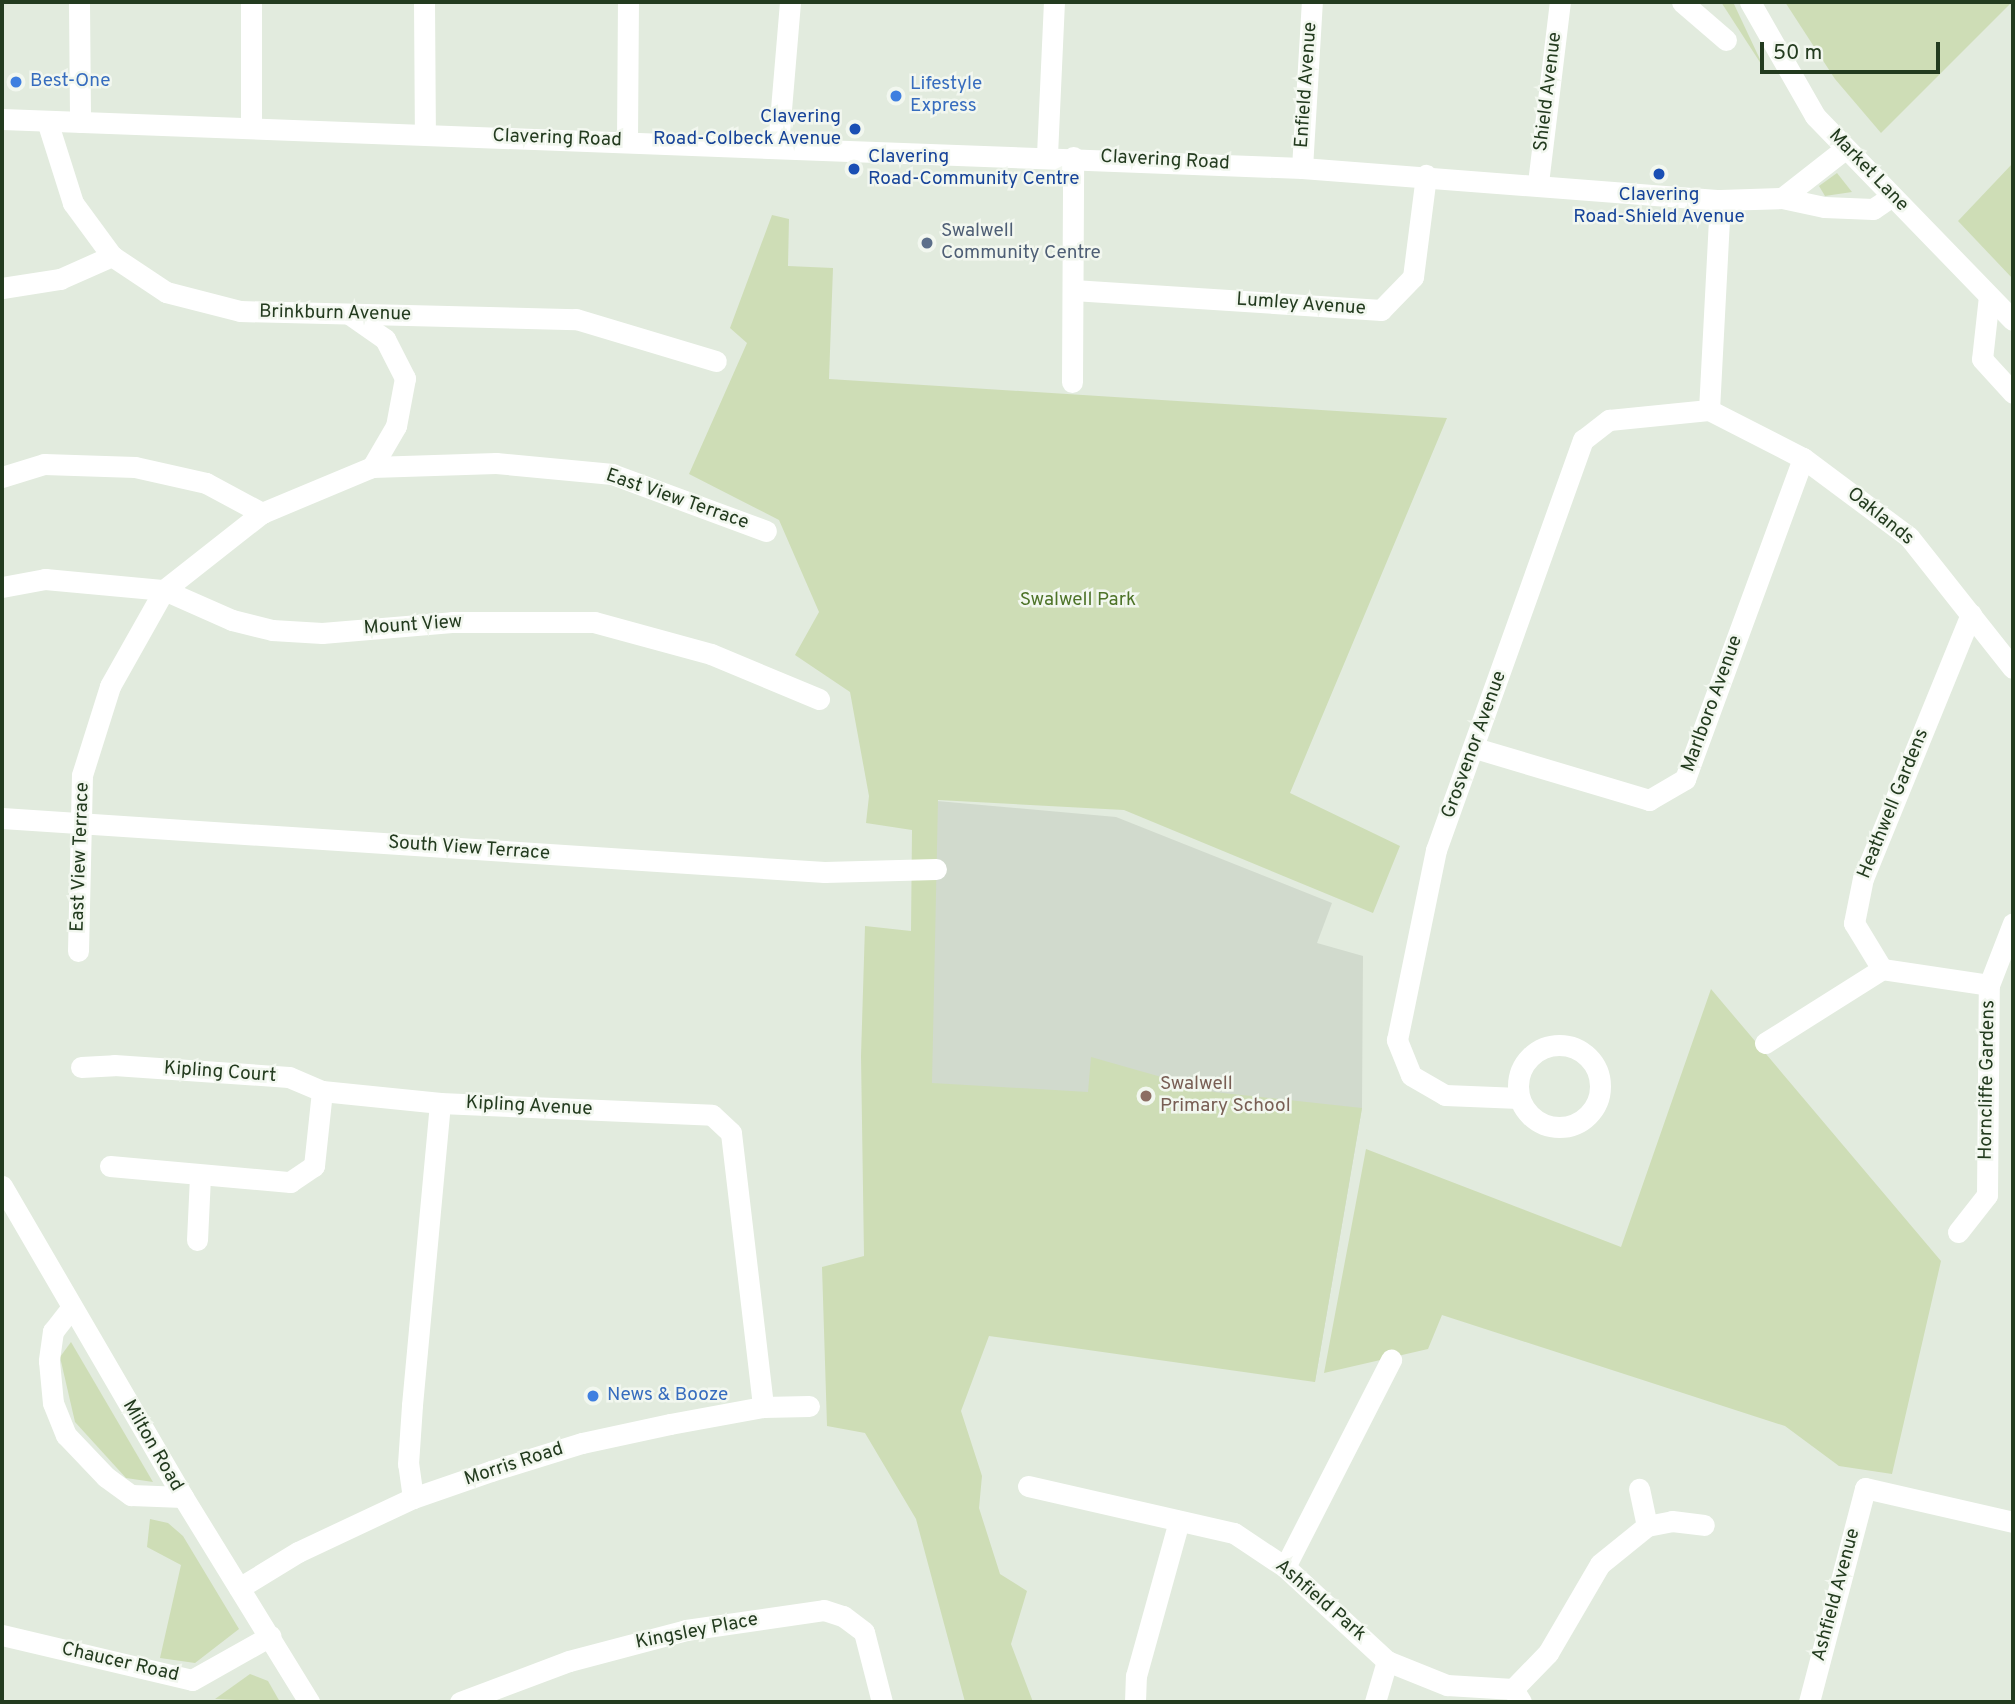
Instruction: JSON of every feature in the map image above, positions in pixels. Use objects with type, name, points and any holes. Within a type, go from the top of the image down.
[{"type":"street","points":[[79,2],[80,122]]},
{"type":"street","points":[[251,2],[251,128]]},
{"type":"street","points":[[424,2],[425,134]]},
{"type":"street","points":[[628,2],[628,141]]},
{"type":"street","points":[[778,145],[790,2]]},
{"type":"street","points":[[1046,155],[1054,2]]},
{"type":"street","name":"Enfield Avenue","points":[[1301,168],[1312,2]]},
{"type":"street","name":"Shield Avenue","points":[[1538,183],[1560,2]]},
{"type":"street","points":[[1682,2],[1726,40]]},
{"type":"street","name":"Market Lane","points":[[1750,2],[1815,116],[2013,320]]},
{"type":"street","name":"Clavering Road","points":[[2,119],[1046,155],[1426,175],[1720,200],[1782,198],[1824,207],[1873,209],[1892,196]]},
{"type":"street","name":"Brinkburn Avenue","points":[[47,121],[73,203],[112,256],[166,292],[240,312],[576,319],[716,361]]},
{"type":"street","points":[[1782,198],[1846,148]]},
{"type":"street","points":[[1072,382],[1073,157]]},
{"type":"street","name":"Lumley Avenue","points":[[1073,290],[1381,310],[1413,277],[1426,175]]},
{"type":"street","points":[[1709,410],[1720,200]]},
{"type":"street","points":[[2,289],[60,279],[112,256]]},
{"type":"street","points":[[1989,296],[1982,359],[2013,393]]},
{"type":"street","points":[[349,314],[385,339],[405,378],[396,426],[372,467]]},
{"type":"street","name":"Oaklands","points":[[1709,410],[1803,458],[1909,537],[2013,668]]},
{"type":"street","name":"Grosvenor Avenue","points":[[1519,1098],[1445,1095],[1411,1075],[1397,1040],[1436,850],[1475,748],[1583,440],[1609,420],[1709,410]]},
{"type":"street","name":"Marlboro Avenue","points":[[1475,748],[1649,800],[1685,779],[1803,458]]},
{"type":"street","name":"East View Terrace","points":[[78,951],[82,775],[110,686],[164,590],[262,513],[372,467],[496,463],[612,474],[766,531]]},
{"type":"street","points":[[2,477],[44,464],[135,467],[206,483],[262,513]]},
{"type":"street","name":"Mount View","points":[[2,587],[46,579],[164,590],[232,620],[272,630],[322,633],[452,622],[594,622],[711,654],[819,699]]},
{"type":"street","name":"Heathwell Gardens","points":[[1882,969],[1854,923],[1863,878],[1971,614]]},
{"type":"street","name":"South View Terrace","points":[[2,818],[824,872],[936,869]]},
{"type":"street","name":"Horncliffe Gardens","points":[[1958,1232],[1987,1195],[1989,985],[2013,923]]},
{"type":"street","points":[[1765,1043],[1882,969],[1989,985]]},
{"type":"street","name":"Kipling Court","points":[[81,1067],[114,1065],[289,1077],[323,1091],[440,1103]]},
{"type":"street","points":[[110,1166],[290,1182],[314,1166],[323,1091]]},
{"type":"street","name":"Kipling Avenue","points":[[413,1498],[408,1464],[412,1405],[440,1103],[712,1115],[732,1133],[763,1406]]},
{"type":"street","points":[[197,1240],[200,1175]]},
{"type":"street","name":"Milton Road","points":[[2,1186],[183,1497],[309,1702]]},
{"type":"street","points":[[72,1307],[53,1331],[49,1360],[53,1403],[66,1435],[106,1478],[131,1495],[183,1497]]},
{"type":"street","points":[[1285,1567],[1391,1360]]},
{"type":"street","name":"Morris Road","points":[[239,1588],[298,1552],[413,1498],[582,1443],[763,1406],[809,1405]]},
{"type":"street","name":"Ashfield Park","points":[[1028,1486],[1234,1533],[1285,1567],[1387,1661],[1447,1685],[1517,1696]]},
{"type":"street","name":"Ashfield Avenue","points":[[1809,1702],[1865,1488],[2013,1522]]},
{"type":"street","points":[[1639,1489],[1647,1527]]},
{"type":"street","points":[[1135,1702],[1136,1676],[1179,1521]]},
{"type":"street","points":[[1517,1696],[1548,1653],[1600,1564],[1647,1527],[1672,1521],[1704,1525]]},
{"type":"street","name":"Kingsley Place","points":[[460,1702],[569,1661],[686,1630],[824,1610],[843,1616],[864,1632],[882,1702]]},
{"type":"street","name":"Chaucer Road","points":[[2,1635],[192,1680],[270,1636]]},
{"type":"street","points":[[1375,1702],[1387,1661]]},
{"type":"shaded area","name":"Swalwell Primary School","points":[[937,801],[1116,817],[1332,903],[1317,943],[1363,956],[1362,1108],[1315,1382],[924,1225]]},
{"type":"green space","points":[[1721,2],[1733,2],[1765,70]]},
{"type":"green space","points":[[1785,2],[2012,2],[1881,133],[1835,79]]},
{"type":"green space","points":[[2013,163],[2013,279],[1958,221]]},
{"type":"green space","points":[[1837,173],[1852,192],[1825,196],[1819,186]]},
{"type":"green space","name":"Swalwell Park","points":[[772,215],[789,219],[788,266],[833,268],[829,379],[1447,418],[1290,793],[1400,846],[1373,913],[1124,810],[938,800],[932,1083],[1088,1092],[1091,1057],[1214,1092],[1362,1108],[1315,1382],[989,1336],[961,1411],[982,1476],[979,1508],[1000,1574],[1027,1591],[1011,1644],[1033,1702],[965,1702],[916,1519],[865,1433],[827,1426],[822,1267],[864,1256],[861,1056],[865,926],[911,931],[912,830],[866,823],[869,796],[850,692],[795,655],[819,612],[779,520],[689,474],[747,343],[730,328]]},
{"type":"green space","points":[[1711,989],[1941,1261],[1892,1474],[1839,1466],[1785,1426],[1442,1315],[1428,1349],[1324,1373],[1366,1149],[1621,1247]]},
{"type":"green space","points":[[71,1342],[153,1482],[126,1478],[75,1422],[60,1357]]},
{"type":"green space","points":[[150,1519],[168,1523],[183,1536],[239,1629],[195,1663],[160,1658],[181,1565],[147,1547]]},
{"type":"green space","points":[[250,1674],[268,1681],[280,1702],[215,1699]]},
{"type":"place","name":"Best-One","points":[[16,82]]},
{"type":"place","name":"Lifestyle Express","points":[[896,96]]},
{"type":"place","name":"Clavering Road-Colbeck Avenue","points":[[855,129]]},
{"type":"place","name":"Clavering Road-Community Centre","points":[[854,169]]},
{"type":"place","name":"Clavering Road-Shield Avenue","points":[[1659,174]]},
{"type":"place","name":"Swalwell Community Centre","points":[[927,243]]},
{"type":"place","name":"Swalwell Primary School","points":[[1146,1096]]},
{"type":"place","name":"News & Booze","points":[[593,1396]]}]
